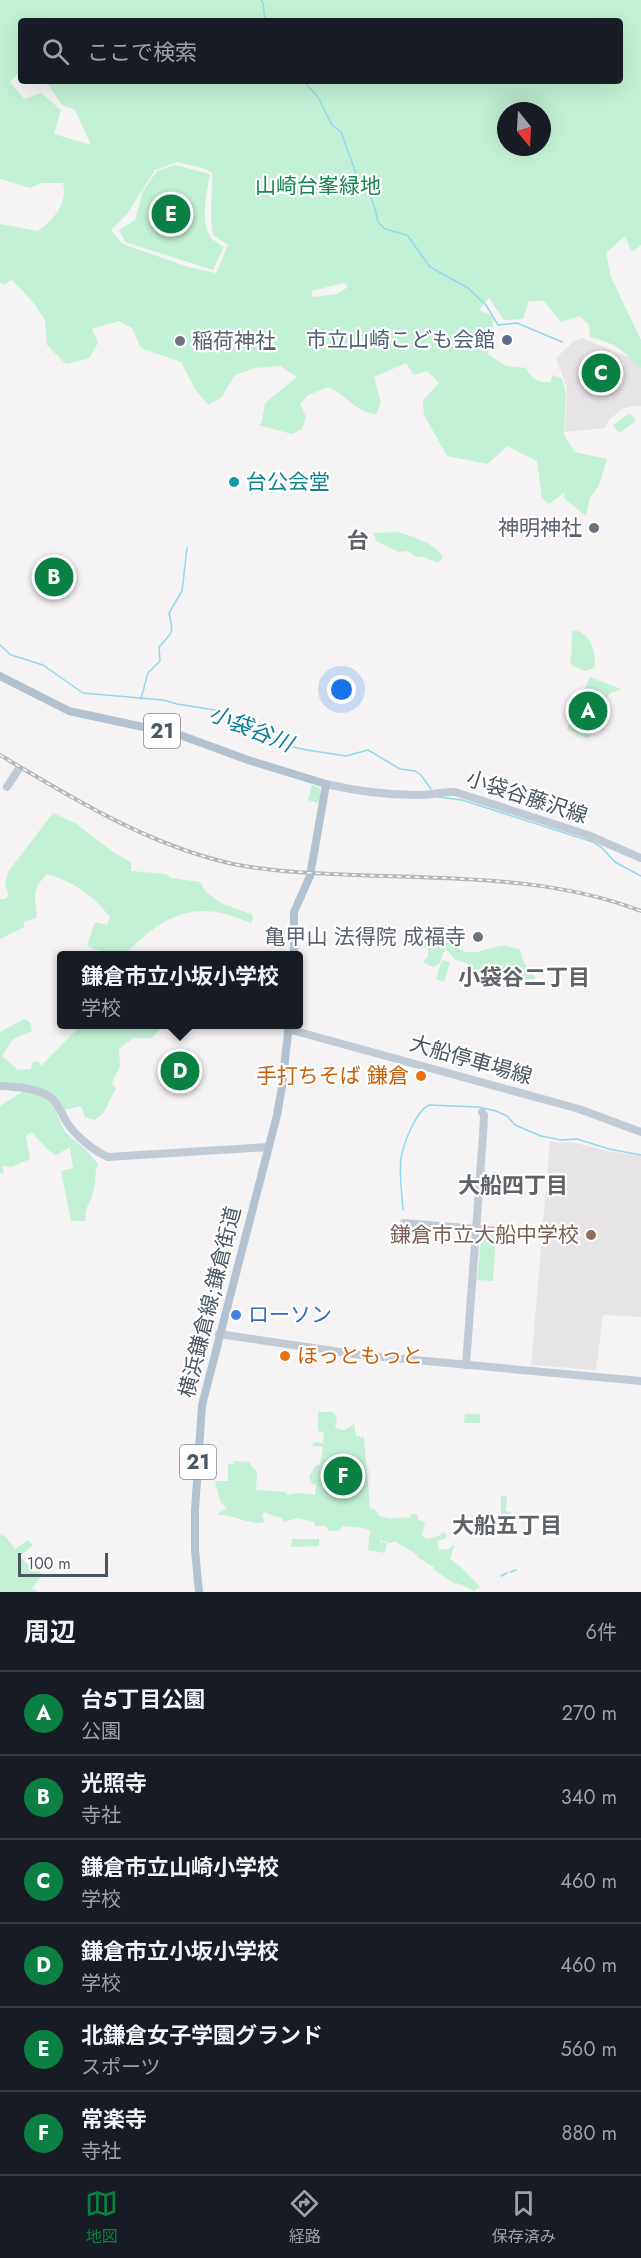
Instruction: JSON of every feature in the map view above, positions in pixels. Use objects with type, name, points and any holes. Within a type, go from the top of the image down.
[{"type":"main road","name":"21","points":[[0,676],[69,711],[180,735],[248,760],[327,784]]},
{"type":"main road","points":[[294,951],[294,912],[310,876],[327,784]]},
{"type":"main road","name":"横浜鎌倉線;鎌倉街道","points":[[199,1592],[195,1550],[202,1406],[282,1087],[289,1029]]},
{"type":"street","points":[[7,787],[18,770]]},
{"type":"street","name":"小袋谷藤沢線","points":[[327,784],[366,792],[400,795],[454,792],[588,835],[641,858]]},
{"type":"street","name":"大船停車場線","points":[[296,1029],[579,1109],[641,1132]]},
{"type":"street","points":[[0,1086],[48,1095],[54,1099],[67,1123],[78,1135],[108,1157],[268,1147]]},
{"type":"street","points":[[466,1365],[484,1115],[482,1112]]},
{"type":"street","points":[[404,1223],[538,1234]]},
{"type":"street","points":[[219,1334],[361,1355],[641,1381]]},
{"type":"shaded area","points":[[582,338],[628,357],[641,358],[641,406],[622,409],[610,419],[605,428],[565,432],[567,388],[556,358],[574,341]]},
{"type":"shaded area","name":"鎌倉市立大船中学校","points":[[550,1141],[572,1142],[607,1151],[641,1156],[641,1317],[603,1315],[596,1370],[531,1365]]},
{"type":"green space","name":"山崎台峯緑地","points":[[0,0],[641,0],[641,245],[634,251],[631,250],[625,236],[606,253],[611,277],[641,340],[641,367],[638,367],[617,348],[590,337],[589,325],[580,316],[561,322],[544,301],[529,301],[523,319],[504,320],[489,298],[479,310],[494,317],[488,354],[506,366],[526,368],[538,381],[550,382],[553,375],[562,378],[566,393],[564,435],[575,452],[607,459],[599,485],[590,498],[586,516],[564,498],[565,492],[549,504],[542,498],[537,461],[507,446],[488,464],[447,456],[424,415],[423,400],[439,383],[427,371],[414,375],[406,363],[374,377],[381,403],[376,414],[363,411],[328,387],[308,395],[300,404],[306,417],[302,429],[292,434],[258,425],[262,422],[265,403],[297,377],[280,366],[255,368],[235,375],[221,398],[208,405],[195,389],[181,362],[141,348],[132,328],[119,321],[92,329],[98,343],[89,358],[66,364],[47,345],[45,320],[32,301],[12,280],[3,285],[0,282],[0,224],[38,231],[62,204],[63,183],[42,183],[30,188],[0,179]],"holes":[[[177,162],[203,168],[212,173],[213,235],[228,245],[216,273],[188,267],[123,244],[111,230],[127,214],[155,170]],[[344,283],[348,287],[337,294],[313,297],[311,291]]]},
{"type":"green space","points":[[175,165],[210,174],[205,207],[206,225],[212,239],[224,247],[213,270],[125,242],[119,230],[135,220],[143,191],[157,171]]},
{"type":"green space","points":[[630,413],[636,421],[619,433],[613,425]]},
{"type":"green space","points":[[396,532],[434,547],[443,557],[438,563],[424,557],[416,557],[408,551],[399,552],[376,541],[373,533]]},
{"type":"green space","points":[[573,630],[584,635],[591,644],[595,656],[595,668],[585,671],[571,665]]},
{"type":"green space","points":[[590,677],[621,689],[609,694],[590,737],[587,738],[567,729]]},
{"type":"green space","points":[[312,785],[321,791],[318,803],[308,800]]},
{"type":"green space","points":[[53,813],[75,823],[113,852],[131,862],[131,871],[166,874],[171,878],[200,882],[206,892],[221,903],[253,915],[252,923],[211,911],[197,911],[171,918],[148,933],[128,951],[100,951],[87,945],[95,922],[107,925],[110,917],[82,890],[47,874],[36,889],[37,917],[24,922],[24,927],[0,939],[0,899],[5,899],[9,895],[5,886],[8,872]]},
{"type":"green space","points":[[443,924],[450,928],[450,942],[463,951],[474,952],[502,946],[519,949],[525,964],[535,977],[534,982],[494,977],[467,980],[470,968],[467,963],[456,960],[445,948],[440,963],[433,967],[423,962],[428,956],[428,949],[421,946],[422,937],[435,938],[439,925]]},
{"type":"green space","points":[[442,960],[450,962],[444,982],[436,979]]},
{"type":"green space","points":[[24,1019],[30,1022],[32,1031],[13,1039],[2,1056],[18,1070],[31,1069],[32,1063],[38,1061],[41,1066],[77,1029],[161,1029],[151,1038],[133,1038],[119,1049],[120,1066],[112,1083],[116,1088],[104,1112],[95,1120],[85,1117],[81,1106],[56,1112],[65,1132],[98,1164],[93,1193],[86,1209],[86,1221],[71,1221],[61,1171],[73,1168],[70,1147],[56,1155],[47,1149],[32,1132],[26,1136],[30,1159],[12,1167],[2,1166],[4,1173],[0,1173],[0,1106],[22,1092],[21,1085],[0,1082],[0,1032]]},
{"type":"green space","points":[[482,1232],[496,1235],[493,1281],[477,1280]]},
{"type":"green space","points":[[318,1412],[333,1412],[337,1418],[335,1426],[338,1429],[344,1430],[354,1424],[356,1436],[364,1437],[370,1508],[377,1511],[378,1515],[388,1518],[410,1518],[411,1514],[418,1515],[418,1519],[425,1523],[422,1535],[426,1539],[439,1536],[443,1532],[446,1534],[447,1538],[437,1541],[439,1550],[449,1549],[455,1544],[450,1559],[480,1587],[474,1591],[455,1584],[417,1557],[418,1555],[394,1541],[391,1543],[381,1541],[381,1534],[380,1542],[387,1543],[385,1553],[368,1550],[370,1532],[373,1532],[364,1528],[342,1526],[339,1531],[329,1531],[326,1526],[315,1526],[314,1522],[297,1518],[284,1522],[281,1517],[265,1512],[262,1514],[264,1522],[261,1523],[219,1515],[218,1513],[227,1508],[220,1501],[215,1481],[228,1481],[228,1464],[234,1464],[234,1461],[250,1462],[257,1471],[256,1490],[286,1492],[287,1495],[298,1493],[315,1495],[316,1485],[312,1484],[309,1477],[316,1465],[320,1465],[323,1447],[312,1446],[314,1442],[323,1443],[324,1432],[318,1431]]},
{"type":"green space","points":[[465,1414],[480,1414],[480,1423],[464,1423]]},
{"type":"green space","points":[[501,1496],[507,1496],[506,1511],[511,1512],[510,1530],[501,1530]]},
{"type":"green space","points":[[0,1535],[5,1536],[15,1549],[28,1540],[33,1545],[20,1556],[32,1569],[43,1574],[32,1588],[38,1592],[0,1592]]},
{"type":"green space","points":[[292,1539],[319,1539],[319,1546],[291,1547]]},
{"type":"waterway","points":[[261,0],[265,18]]},
{"type":"waterway","points":[[307,85],[318,97],[332,125],[341,132],[357,176],[374,205],[378,222],[385,229],[407,235],[430,267],[468,288],[486,305],[498,325],[517,323],[562,342]]},
{"type":"waterway","points":[[141,699],[148,673],[160,661],[159,647],[171,632],[169,613],[182,591],[187,548]]},
{"type":"waterway","name":"小袋谷川","points":[[0,645],[11,655],[43,665],[83,693],[163,700],[221,711],[251,724],[283,745],[307,750],[346,756],[368,750],[400,769],[415,771],[421,775],[431,789]]},
{"type":"waterway","name":"小袋谷川","points":[[438,797],[462,800],[593,842],[615,862],[641,876]]},
{"type":"waterway","points":[[403,1210],[400,1171],[402,1152],[407,1136],[419,1114],[429,1105],[478,1107],[496,1111],[507,1116],[515,1125],[541,1136],[561,1140],[577,1139],[609,1149],[641,1155]]},
{"type":"waterway","points":[[510,1572],[516,1570]]},
{"type":"waterway","points":[[501,1576],[507,1573]]},
{"type":"railway","points":[[0,755],[84,804],[141,833],[202,856],[233,864],[294,872],[464,879],[536,885],[571,891],[641,911]]},
{"type":"place","name":"北鎌倉女子学園グランド","points":[[171,214]]},
{"type":"place","name":"市立山崎こども会館","points":[[507,340]]},
{"type":"place","name":"稲荷神社","points":[[180,341]]},
{"type":"place","name":"鎌倉市立山崎小学校","points":[[601,373]]},
{"type":"place","name":"台公会堂","points":[[234,482]]},
{"type":"place","name":"神明神社","points":[[594,528]]},
{"type":"place","name":"光照寺","points":[[54,577]]},
{"type":"place","name":"台5丁目公園","points":[[588,711]]},
{"type":"place","name":"亀甲山 法得院 成福寺","points":[[478,937]]},
{"type":"place","name":"鎌倉市立小坂小学校","points":[[180,1071]]},
{"type":"place","name":"手打ちそば 鎌倉","points":[[421,1076]]},
{"type":"place","name":"鎌倉市立大船中学校","points":[[591,1235]]},
{"type":"place","name":"ローソン","points":[[236,1315]]},
{"type":"place","name":"ほっともっと","points":[[285,1356]]},
{"type":"place","name":"常楽寺","points":[[343,1476]]},
{"type":"district","name":"台","points":[[358,540]]},
{"type":"district","name":"小袋谷二丁目","points":[[524,977]]},
{"type":"district","name":"大船四丁目","points":[[513,1185]]},
{"type":"district","name":"大船五丁目","points":[[507,1525]]}]
